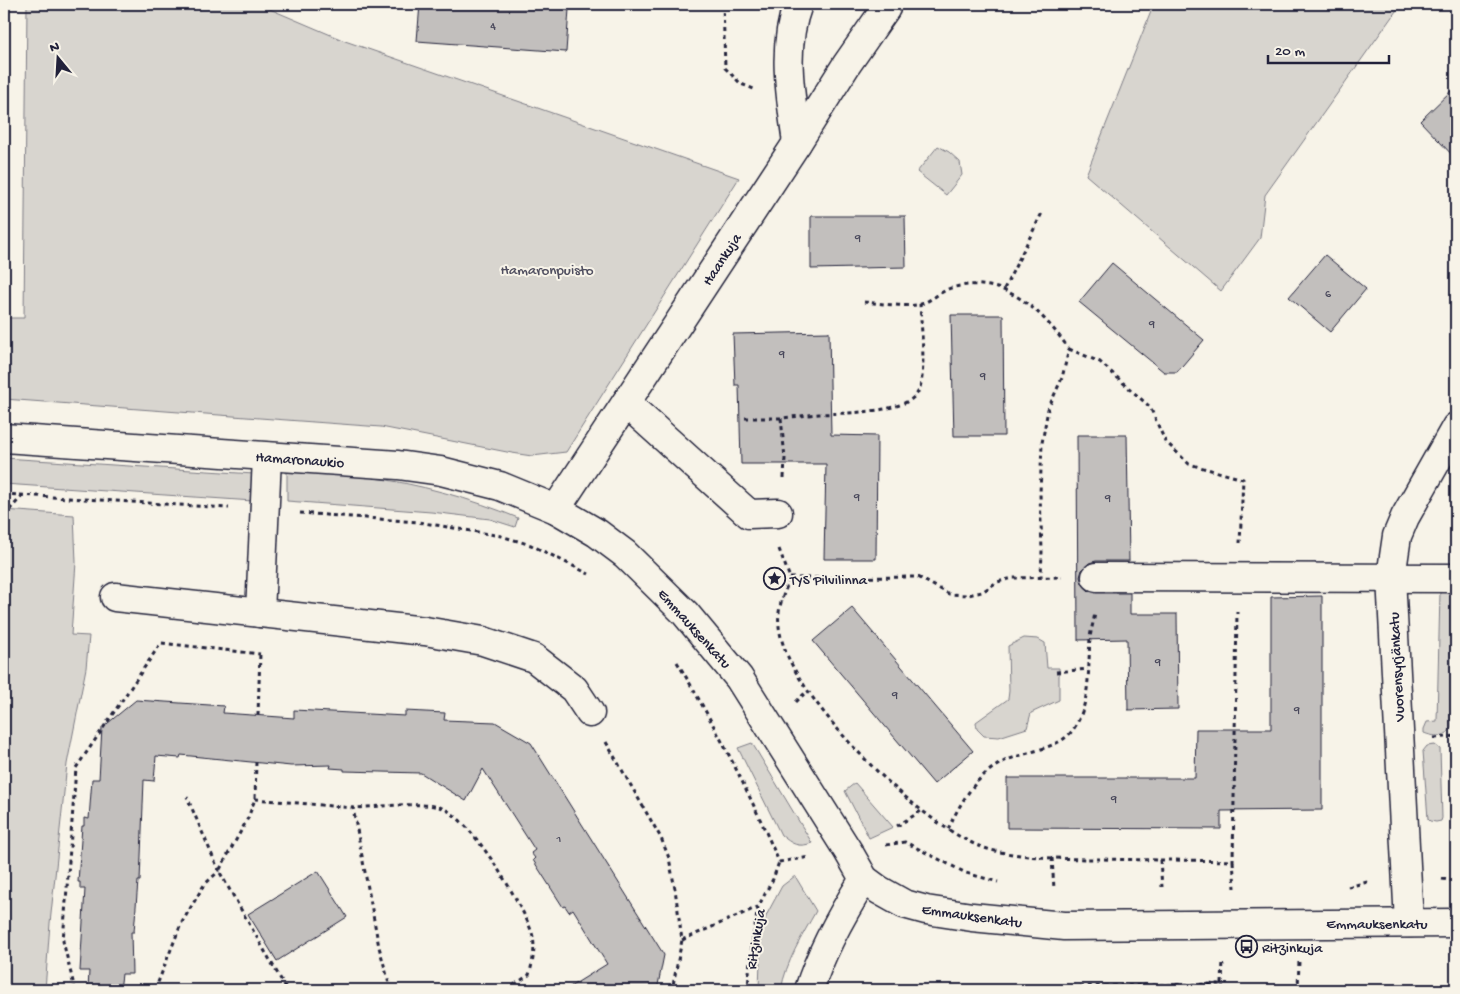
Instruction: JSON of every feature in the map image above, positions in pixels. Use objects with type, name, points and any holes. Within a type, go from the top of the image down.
[{"type":"street","points":[[798,4],[791,21],[787,64],[798,143]]},
{"type":"street","name":"Haankuja","points":[[556,509],[798,143],[847,64],[886,8]]},
{"type":"street","points":[[626,403],[749,514],[778,513]]},
{"type":"street","name":"Vuorensyrjänkatu","points":[[1409,923],[1391,577],[1397,536],[1405,518],[1447,466],[1456,426]]},
{"type":"street","name":"Hamaronaukio","points":[[4,438],[398,465],[441,471],[500,486],[556,509]]},
{"type":"street","points":[[260,613],[268,457]]},
{"type":"street","name":"Emmauksenkatu","points":[[556,509],[597,533],[625,554],[685,614],[739,678],[848,851],[864,880],[904,904],[926,910],[972,917],[1064,926],[1456,923]]},
{"type":"street","points":[[1096,577],[1456,578]]},
{"type":"street","points":[[116,597],[425,631],[483,640],[534,658],[574,689],[590,713]]},
{"type":"street","points":[[809,990],[812,979],[841,916],[864,880]]},
{"type":"path","points":[[723,4],[725,68],[741,84],[792,103]]},
{"type":"path","points":[[1004,289],[1043,211]]},
{"type":"path","points":[[864,302],[920,304],[954,287],[980,285],[1004,289],[1025,302],[1054,327],[1069,349],[1100,362],[1150,407],[1165,441],[1189,464],[1243,479],[1238,577],[1233,860],[1235,888]]},
{"type":"path","points":[[745,418],[781,418],[817,414],[875,412],[909,401],[918,393],[922,379],[920,304]]},
{"type":"path","points":[[790,578],[918,577],[950,594],[968,595],[982,592],[997,582],[1012,578],[1041,577],[1040,494],[1042,443],[1048,409],[1062,378],[1069,349]]},
{"type":"path","points":[[781,418],[785,458],[784,487],[778,513],[778,547],[790,578],[779,608],[782,644],[807,691],[857,752],[921,811],[958,836],[990,850],[1052,858],[1233,860]]},
{"type":"path","points":[[4,494],[23,495],[4,516]]},
{"type":"path","points":[[531,544],[590,575]]},
{"type":"path","points":[[948,829],[962,801],[976,782],[989,771],[1003,762],[1059,742],[1073,731],[1085,700],[1090,635],[1095,612]]},
{"type":"path","points":[[258,715],[260,613]]},
{"type":"path","points":[[75,990],[63,941],[76,768],[160,643],[260,654]]},
{"type":"path","points":[[676,661],[705,707],[768,835],[779,862],[815,856]]},
{"type":"path","points":[[1056,672],[1088,669]]},
{"type":"path","points":[[796,702],[807,691]]},
{"type":"path","points":[[590,713],[661,838],[669,858],[682,940],[672,990]]},
{"type":"path","points":[[155,990],[181,924],[204,885],[219,871],[248,818],[255,799],[256,762]]},
{"type":"path","points":[[187,797],[219,871],[287,990]]},
{"type":"path","points":[[255,799],[354,808],[417,805],[442,808],[458,819],[497,866],[522,910],[533,935],[533,960],[529,975],[506,990]]},
{"type":"path","points":[[354,808],[379,947],[391,990]]},
{"type":"path","points":[[897,826],[921,811]]},
{"type":"path","points":[[880,846],[905,842],[966,873],[1003,883]]},
{"type":"path","points":[[1052,858],[1054,889]]},
{"type":"path","points":[[1160,860],[1162,887],[1171,888]]},
{"type":"path","name":"Ritzinkuja","points":[[748,990],[750,958],[758,907],[773,879],[779,862]]},
{"type":"path","points":[[1345,888],[1378,880]]},
{"type":"path","points":[[1226,888],[1244,888]]},
{"type":"path","points":[[1046,889],[1063,889]]},
{"type":"path","points":[[682,940],[758,907]]},
{"type":"path","points":[[1223,956],[1223,990]]},
{"type":"path","points":[[1299,956],[1298,988],[1456,987]]},
{"type":"path","points":[[993,990],[994,988],[1222,984]]},
{"type":"green space","name":"Hamaronpuisto","points":[[27,4],[258,4],[345,41],[739,178],[566,452],[532,456],[381,427],[4,399],[4,318],[24,318]]},
{"type":"green space","points":[[1154,4],[1401,4],[1265,195],[1260,238],[1221,291],[1086,175]]},
{"type":"green space","points":[[938,146],[949,152],[960,162],[962,175],[946,195],[917,172]]},
{"type":"green space","points":[[4,458],[254,474],[253,501],[4,484]]},
{"type":"green space","points":[[287,472],[357,476],[405,483],[463,498],[518,518],[515,527],[490,519],[431,512],[287,501]]},
{"type":"green space","points":[[4,510],[74,515],[76,562],[71,635],[89,636],[86,668],[67,764],[50,923],[45,990],[4,990]]},
{"type":"green space","points":[[1442,590],[1450,591],[1451,595],[1451,728],[1446,734],[1436,736],[1424,733],[1424,729],[1427,722],[1437,721],[1440,592]]},
{"type":"green space","points":[[1024,638],[1038,639],[1045,643],[1047,668],[1059,668],[1059,700],[1031,713],[1027,728],[999,737],[984,736],[977,729],[976,722],[1008,699],[1008,646]]},
{"type":"green space","points":[[752,743],[812,843],[795,844],[781,835],[738,748]]},
{"type":"green space","points":[[1435,745],[1440,749],[1442,818],[1441,821],[1436,822],[1428,819],[1423,751],[1427,746]]},
{"type":"green space","points":[[855,783],[893,827],[869,838],[845,791]]},
{"type":"green space","points":[[795,876],[816,911],[791,959],[781,990],[759,990],[761,931],[767,914],[782,886]]},
{"type":"building","points":[[420,4],[522,4],[569,9],[566,52],[417,41]]},
{"type":"building","points":[[1456,86],[1456,159],[1420,121]]},
{"type":"building","points":[[811,216],[905,216],[906,267],[811,269]]},
{"type":"building","points":[[1325,255],[1366,289],[1330,332],[1289,297]]},
{"type":"building","points":[[1112,263],[1204,340],[1177,372],[1164,372],[1079,302]]},
{"type":"building","points":[[951,315],[1003,315],[1004,436],[954,436]]},
{"type":"building","points":[[829,332],[831,435],[877,436],[876,559],[824,559],[826,464],[741,464],[739,385],[735,385],[733,334]]},
{"type":"building","points":[[1077,435],[1127,435],[1129,561],[1096,561],[1089,563],[1082,570],[1080,577],[1083,585],[1089,591],[1096,593],[1130,593],[1130,614],[1177,614],[1178,709],[1128,710],[1127,639],[1078,640]]},
{"type":"building","points":[[1322,596],[1322,810],[1221,811],[1221,829],[1007,828],[1007,778],[1195,778],[1196,729],[1271,729],[1271,597]]},
{"type":"building","points":[[852,608],[973,751],[934,784],[813,641]]},
{"type":"building","points":[[136,700],[224,706],[223,713],[294,718],[294,710],[405,716],[405,711],[445,713],[444,720],[495,722],[531,743],[664,955],[657,990],[565,990],[607,964],[573,909],[569,912],[565,906],[563,907],[533,860],[535,858],[531,853],[535,850],[483,769],[466,801],[421,773],[344,771],[344,769],[330,768],[331,765],[291,766],[181,755],[180,758],[156,756],[154,781],[144,780],[140,881],[138,881],[134,932],[131,932],[132,974],[122,974],[120,990],[88,990],[89,971],[80,971],[85,889],[80,889],[80,882],[78,882],[82,826],[84,826],[84,818],[89,819],[92,779],[99,779],[102,728]]},
{"type":"building","points":[[318,871],[347,917],[277,961],[248,914]]},
{"type":"place","name":"TYS Pilvilinna","points":[[774,579]]},
{"type":"place","name":"Ritzinkuja","points":[[1246,947]]}]
